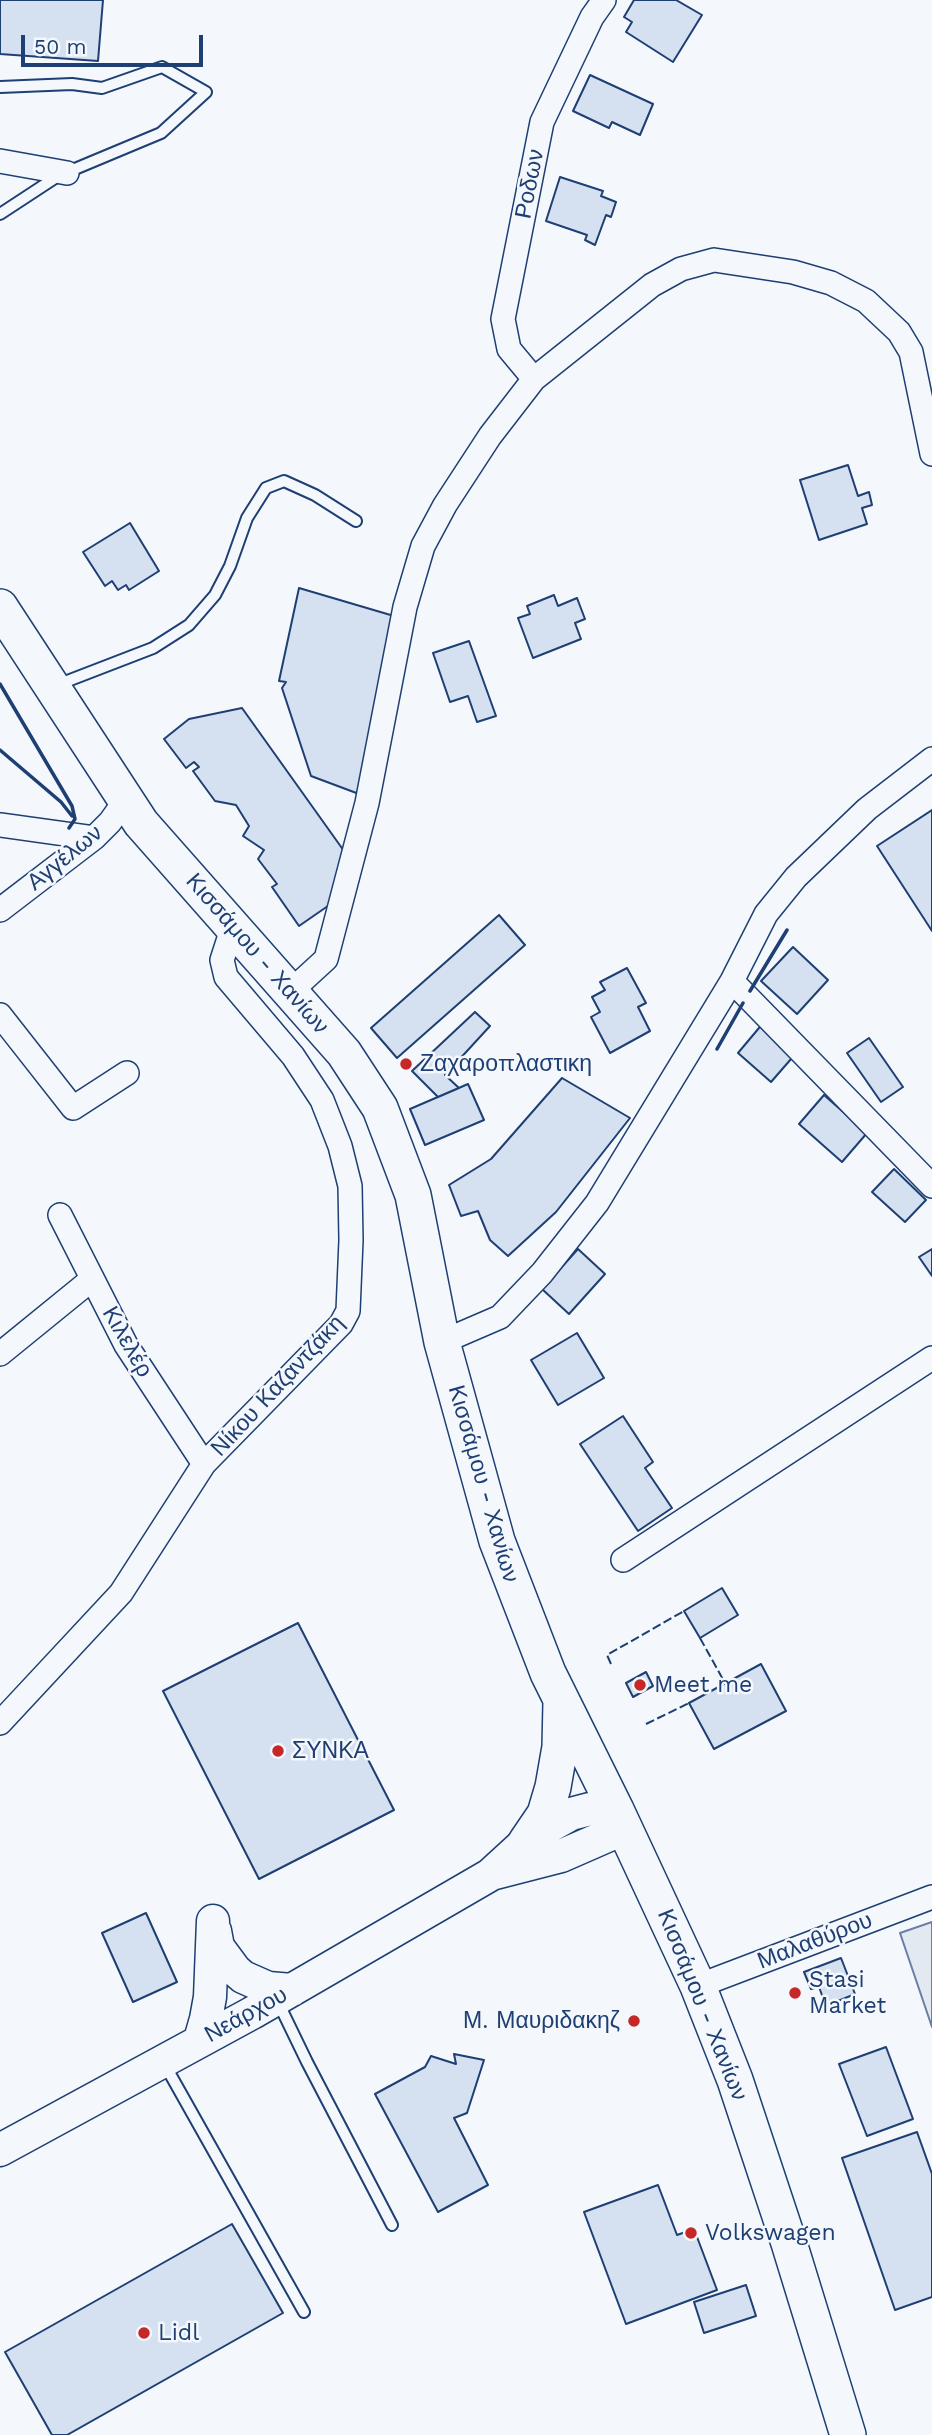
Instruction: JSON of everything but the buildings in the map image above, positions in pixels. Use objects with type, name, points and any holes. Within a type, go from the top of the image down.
[{"type":"main road","name":"Κισσάμου - Χανίων","points":[[0,607],[141,823],[344,1053],[380,1108],[413,1195],[442,1342],[496,1541],[522,1610],[561,1699],[698,1986],[735,2080],[851,2429]]},
{"type":"main road","points":[[532,1852],[553,1787],[560,1746],[561,1699]]},
{"type":"street","name":"Ροδων","points":[[532,376],[509,349],[503,319],[542,122],[592,17],[604,0]]},
{"type":"street","points":[[0,161],[66,173]]},
{"type":"street","points":[[290,992],[326,959],[367,803],[405,607],[423,547],[445,505],[532,376],[652,285],[681,269],[715,260],[793,272],[831,283],[866,301],[899,332],[911,352],[932,454]]},
{"type":"street","points":[[442,1342],[500,1317],[542,1273],[597,1203],[732,981],[766,914],[796,877],[867,808],[932,759]]},
{"type":"street","name":"Αγγέλων","points":[[0,910],[94,838],[125,801]]},
{"type":"street","points":[[0,825],[94,838]]},
{"type":"street","name":"Νίκου Καζαντζάκη","points":[[0,1723],[121,1593],[204,1464],[341,1324],[348,1311],[350,1186],[340,1146],[322,1100],[300,1067],[226,977],[222,960],[233,926]]},
{"type":"street","points":[[732,981],[932,1186]]},
{"type":"street","points":[[0,1015],[73,1108],[127,1073]]},
{"type":"street","name":"Κιλελέρ","points":[[60,1215],[126,1345],[204,1464]]},
{"type":"street","points":[[0,1354],[91,1280]]},
{"type":"street","points":[[623,1560],[932,1358]]},
{"type":"street","name":"Νεάρχου","points":[[0,2150],[163,2062],[532,1852],[571,1814],[590,1809],[620,1819]]},
{"type":"street","name":"Μαλαθύρου","points":[[698,1986],[932,1897]]},
{"type":"street","points":[[200,2040],[210,1997],[212,1921],[218,1947],[235,1969],[243,1977],[284,1994]]},
{"type":"lane","points":[[0,87],[72,84],[102,88],[162,67],[206,92],[161,133],[66,173],[34,190],[0,214]]},
{"type":"lane","points":[[51,687],[153,648],[189,625],[215,595],[230,566],[247,518],[266,488],[284,481],[315,495],[356,520]]},
{"type":"lane","points":[[284,1994],[307,2062],[392,2225]]},
{"type":"lane","points":[[163,2062],[304,2312]]},
{"type":"shaded area","points":[[932,1922],[932,2027],[900,1933]]},
{"type":"fence","points":[[611,1664],[607,1655],[684,1611]]},
{"type":"fence","points":[[700,1638],[725,1683]]},
{"type":"fence","points":[[646,1724],[689,1703]]},
{"type":"wall","points":[[0,684],[72,806],[75,819],[69,828]]},
{"type":"wall","points":[[0,750],[61,802],[72,816]]},
{"type":"wall","points":[[750,991],[787,930]]},
{"type":"wall","points":[[717,1049],[743,1003]]},
{"type":"place","name":"Ζαχαροπλαστικη","points":[[406,1064]]},
{"type":"place","name":"Meet me","points":[[640,1685]]},
{"type":"place","name":"ΣΥΝΚΑ","points":[[278,1751]]},
{"type":"place","name":"Stasi Market","points":[[795,1993]]},
{"type":"place","name":"Μ. Μαυριδακηζ","points":[[634,2021]]},
{"type":"place","name":"Volkswagen","points":[[691,2233]]},
{"type":"place","name":"Lidl","points":[[144,2333]]}]
